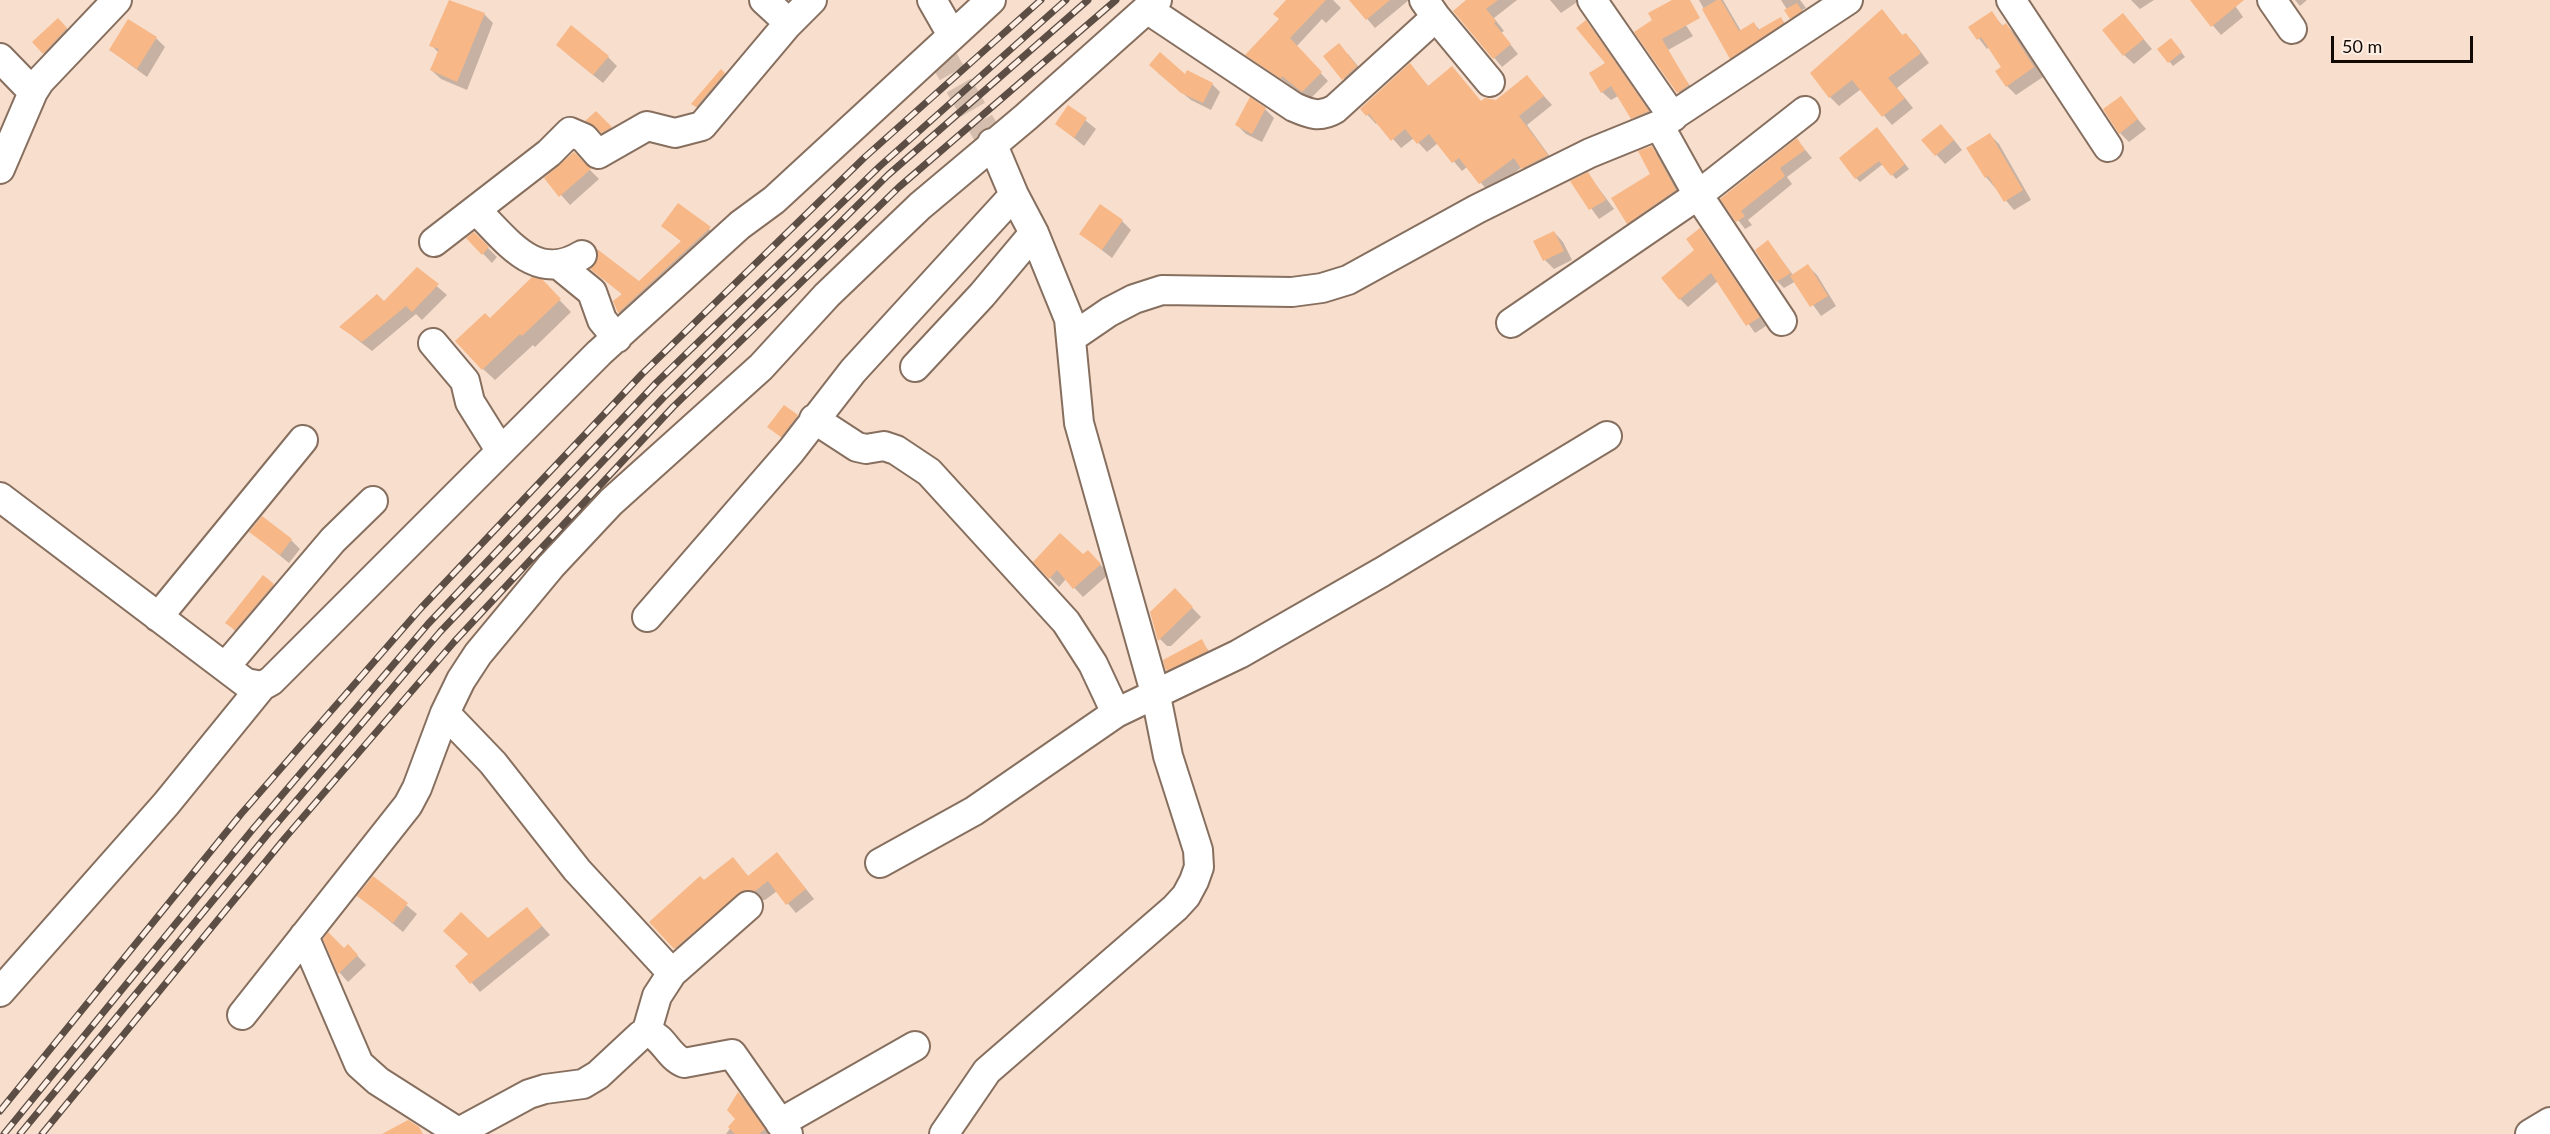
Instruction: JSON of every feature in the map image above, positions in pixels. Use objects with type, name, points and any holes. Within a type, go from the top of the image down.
[{"type":"street","points":[[0,169],[33,92],[50,69],[117,0]]},
{"type":"street","points":[[764,0],[789,23]]},
{"type":"street","points":[[434,242],[549,153],[570,132],[584,138],[598,154],[647,126],[675,133],[702,126],[789,23],[812,0]]},
{"type":"street","points":[[932,0],[952,35]]},
{"type":"street","points":[[0,992],[166,804],[262,686],[271,681],[500,450],[617,338],[740,225],[782,193],[991,0]]},
{"type":"street","points":[[1071,338],[1109,312],[1134,299],[1162,290],[1292,292],[1322,288],[1348,280],[1487,204],[1590,153],[1666,121],[1848,0]]},
{"type":"street","points":[[2011,0],[2108,147]]},
{"type":"street","points":[[2272,0],[2292,29]]},
{"type":"street","points":[[1597,2],[1666,121],[1698,195],[1782,321]]},
{"type":"street","points":[[242,1015],[408,805],[417,789],[445,712],[461,680],[485,645],[551,566],[611,502],[743,384],[835,288],[920,206],[992,143],[1026,117],[1152,4],[1294,107],[1315,115],[1326,115],[1335,109],[1430,9],[1490,82]]},
{"type":"street","points":[[0,58],[33,92]]},
{"type":"street","points":[[1511,323],[1698,195],[1805,111]]},
{"type":"street","points":[[944,1134],[987,1071],[1175,908],[1186,896],[1199,867],[1198,850],[1168,756],[1156,696],[1079,423],[1069,319],[1034,233],[1014,195],[992,143]]},
{"type":"street","points":[[647,617],[791,451],[853,371],[1014,195]]},
{"type":"street","points":[[476,210],[529,260],[570,260],[592,292],[602,320],[617,338]]},
{"type":"street","points":[[915,367],[982,295],[1034,233]]},
{"type":"street","points":[[433,343],[465,381],[470,402],[500,450]]},
{"type":"street","points":[[814,419],[857,447],[866,449],[884,446],[896,450],[909,456],[929,472],[1066,622],[1093,664],[1116,713]]},
{"type":"street","points":[[880,862],[982,807],[1116,713],[1156,696],[1239,654],[1382,572],[1607,436]]},
{"type":"street","points":[[158,617],[303,440]]},
{"type":"street","points":[[0,497],[246,683],[262,686]]},
{"type":"street","points":[[225,667],[333,540],[373,501]]},
{"type":"street","points":[[445,712],[493,763],[577,870],[672,973]]},
{"type":"street","points":[[304,936],[359,1064],[378,1081],[457,1133],[529,1094],[582,1084],[598,1075],[646,1034],[657,996],[672,973],[748,906]]},
{"type":"street","points":[[646,1034],[653,1034],[672,1056],[684,1063],[732,1054],[784,1128],[915,1046]]},
{"type":"building","points":[[449,0],[485,13],[457,82],[430,70],[439,49],[429,46]]},
{"type":"building","points":[[1286,0],[1326,0],[1290,38],[1322,72],[1302,92],[1282,76],[1281,79],[1245,55],[1279,19],[1273,14]]},
{"type":"building","points":[[1349,0],[1390,0],[1366,20]]},
{"type":"building","points":[[1466,0],[1498,0],[1486,9],[1511,44],[1493,59],[1453,11]]},
{"type":"building","points":[[1672,0],[1690,0],[1700,18],[1662,39],[1689,85],[1677,93],[1634,32],[1652,20],[1648,13]]},
{"type":"building","points":[[1721,0],[1739,31],[1754,22],[1758,30],[1781,17],[1784,23],[1730,59],[1702,9]]},
{"type":"building","points":[[2190,0],[2244,0],[2211,27]]},
{"type":"building","points":[[1797,3],[1802,11],[1790,19],[1784,10]]},
{"type":"building","points":[[1882,9],[1902,35],[1906,33],[1921,53],[1888,78],[1905,98],[1882,117],[1852,80],[1829,98],[1810,73]]},
{"type":"building","points":[[1992,11],[2002,26],[2006,23],[2034,67],[2006,87],[1995,71],[2001,67],[1981,37],[1977,40],[1968,27]]},
{"type":"building","points":[[2123,13],[2144,39],[2123,56],[2102,30]]},
{"type":"building","points":[[58,18],[67,28],[43,54],[32,42]]},
{"type":"building","points":[[128,19],[157,37],[137,69],[109,50]]},
{"type":"building","points":[[1586,20],[1649,111],[1631,119],[1611,86],[1601,93],[1589,73],[1605,63],[1576,28]]},
{"type":"building","points":[[571,25],[609,56],[593,75],[556,45]]},
{"type":"building","points":[[2171,38],[2182,52],[2168,63],[2157,49]]},
{"type":"building","points":[[1339,43],[1357,66],[1342,80],[1323,56]]},
{"type":"building","points":[[1160,52],[1185,74],[1187,70],[1213,83],[1203,103],[1181,93],[1149,65]]},
{"type":"building","points":[[1410,63],[1428,86],[1452,66],[1481,101],[1485,98],[1496,100],[1527,75],[1544,96],[1519,116],[1548,155],[1521,169],[1514,158],[1479,184],[1459,158],[1452,163],[1429,134],[1417,144],[1405,129],[1391,141],[1369,114],[1366,116],[1360,109]]},
{"type":"building","points":[[721,69],[725,73],[696,107],[691,104]]},
{"type":"building","points":[[2121,96],[2138,119],[2119,134],[2103,109]]},
{"type":"building","points":[[1250,97],[1266,108],[1252,134],[1235,125]]},
{"type":"building","points":[[1068,105],[1087,118],[1074,138],[1055,124]]},
{"type":"building","points":[[596,111],[612,127],[602,133],[585,121]]},
{"type":"building","points":[[1941,124],[1954,140],[1935,156],[1921,140]]},
{"type":"building","points":[[1877,127],[1905,164],[1891,176],[1879,161],[1855,179],[1839,158]]},
{"type":"building","points":[[1990,133],[2023,190],[2004,202],[1988,176],[1985,178],[1966,148]]},
{"type":"building","points":[[1797,138],[1805,150],[1780,168],[1785,176],[1741,211],[1745,216],[1736,222],[1720,199]]},
{"type":"building","points":[[1652,146],[1676,190],[1627,224],[1611,198],[1650,174],[1638,151]]},
{"type":"building","points":[[574,152],[591,169],[559,197],[544,178]]},
{"type":"building","points":[[1588,172],[1606,200],[1589,210],[1570,181]]},
{"type":"building","points":[[678,203],[711,227],[618,313],[613,301],[622,294],[590,269],[598,257],[597,249],[639,281],[681,241],[661,226]]},
{"type":"building","points":[[1100,204],[1123,220],[1102,250],[1079,234]]},
{"type":"building","points":[[1700,228],[1760,317],[1746,326],[1711,273],[1679,300],[1661,278],[1694,250],[1686,239]]},
{"type":"building","points":[[1554,231],[1564,251],[1543,261],[1533,241]]},
{"type":"building","points":[[474,232],[489,247],[482,255],[466,238]]},
{"type":"building","points":[[1768,240],[1791,273],[1776,282],[1755,250]]},
{"type":"building","points":[[1808,264],[1828,296],[1810,307],[1790,276]]},
{"type":"building","points":[[417,267],[439,284],[412,312],[406,306],[362,342],[339,327],[377,294],[384,301]]},
{"type":"building","points":[[532,277],[542,279],[561,299],[482,370],[455,341],[485,313],[490,318]]},
{"type":"building","points":[[784,405],[798,415],[781,437],[767,427]]},
{"type":"building","points":[[262,516],[292,539],[280,555],[249,532]]},
{"type":"building","points":[[1060,533],[1083,554],[1088,550],[1101,564],[1073,589],[1057,570],[1049,579],[1033,562]]},
{"type":"building","points":[[263,575],[274,584],[235,630],[225,623]]},
{"type":"building","points":[[1175,588],[1193,607],[1158,641],[1150,612]]},
{"type":"building","points":[[1202,639],[1208,651],[1166,671],[1163,660]]},
{"type":"building","points":[[777,852],[806,889],[786,905],[768,881],[755,891],[744,890],[674,949],[649,922],[700,876],[704,880],[733,857],[748,876]]},
{"type":"building","points":[[373,876],[408,903],[393,923],[357,896]]},
{"type":"building","points":[[527,907],[542,926],[470,984],[455,966],[468,954],[443,931],[461,912],[488,938]]},
{"type":"building","points":[[328,932],[344,948],[348,944],[358,955],[338,974],[323,939]]},
{"type":"building","points":[[738,1092],[765,1129],[759,1134],[735,1134],[728,1127],[735,1119],[727,1110]]},
{"type":"building","points":[[408,1120],[419,1127],[423,1134],[382,1134]]},
{"type":"tunnel","points":[[938,49],[992,143]]},
{"type":"railway","points":[[0,1111],[241,814],[421,608],[642,374],[865,157],[1041,0]]},
{"type":"railway","points":[[4,1134],[253,829],[428,624],[657,382],[880,166],[1066,0]]},
{"type":"railway","points":[[20,1134],[267,835],[440,632],[663,398],[888,175],[1088,0]]},
{"type":"railway","points":[[42,1134],[285,838],[454,642],[673,407],[899,187],[1116,0]]}]
